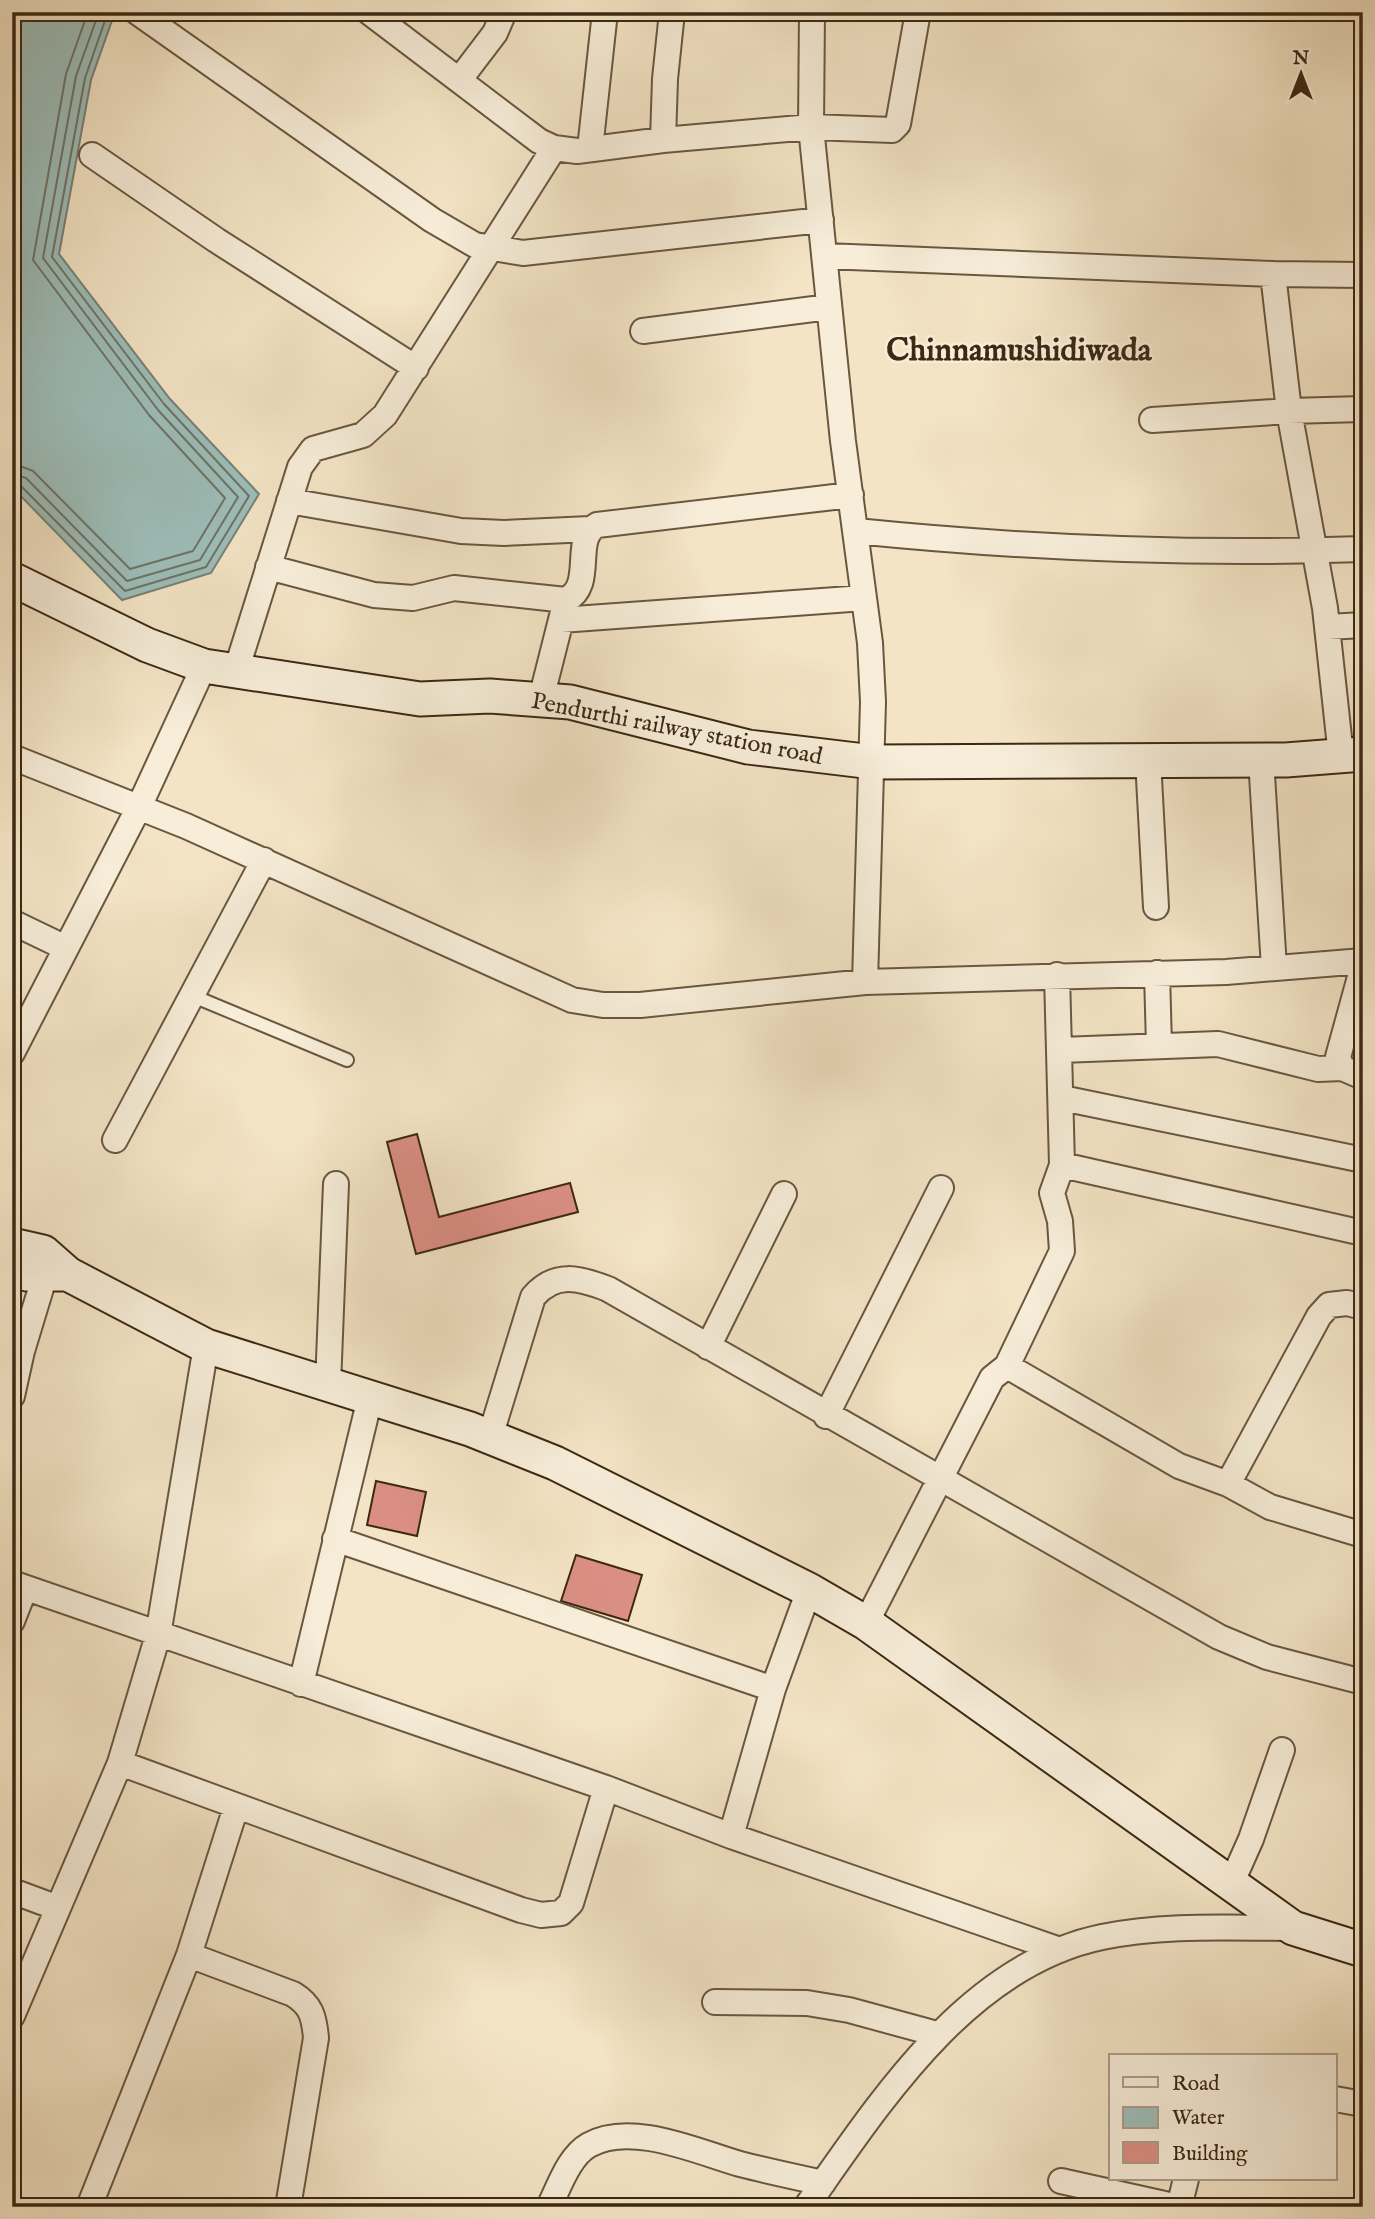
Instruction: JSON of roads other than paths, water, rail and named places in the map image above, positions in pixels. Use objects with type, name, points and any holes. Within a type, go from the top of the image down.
[{"type":"street","points":[[137,12],[432,220],[475,245],[492,250],[523,253],[567,250],[821,220]]},
{"type":"street","points":[[369,12],[554,148],[577,152],[663,140],[811,127],[887,131],[895,127],[918,12]]},
{"type":"street","points":[[460,79],[495,33],[504,12]]},
{"type":"street","points":[[590,149],[605,12]]},
{"type":"street","points":[[663,140],[665,79],[672,12]]},
{"type":"street","points":[[812,12],[811,127],[829,307],[864,597],[873,702],[865,982]]},
{"type":"street","points":[[236,671],[300,467],[313,449],[363,435],[385,415],[492,250],[554,148]]},
{"type":"street","points":[[92,155],[216,240],[416,368]]},
{"type":"street","points":[[825,256],[1273,274],[1363,275]]},
{"type":"street","points":[[1273,274],[1290,411],[1352,755]]},
{"type":"street","points":[[643,331],[829,307]]},
{"type":"street","points":[[1152,420],[1290,411],[1363,410]]},
{"type":"street","points":[[289,501],[461,531],[504,533],[590,528],[606,523],[851,495]]},
{"type":"street","points":[[541,699],[564,610],[577,593],[586,537],[590,528]]},
{"type":"street","points":[[856,531],[975,543],[1140,551],[1363,549]]},
{"type":"street","points":[[268,567],[374,595],[413,598],[454,589],[564,610],[864,597]]},
{"type":"street","name":"Pendurthi railway station road","points":[[12,579],[147,645],[204,667],[420,699],[490,696],[541,699],[601,709],[748,747],[873,762],[1261,759],[1352,755]]},
{"type":"street","points":[[1328,627],[1363,625]]},
{"type":"street","points":[[12,1053],[139,807],[204,667]]},
{"type":"street","points":[[12,757],[264,860],[572,999],[603,1005],[640,1004],[865,982],[1363,964],[1339,1050],[1352,1073]]},
{"type":"street","points":[[1261,759],[1274,968]]},
{"type":"street","points":[[1148,760],[1156,907]]},
{"type":"street","points":[[115,1140],[264,860]]},
{"type":"street","points":[[12,922],[66,948]]},
{"type":"street","points":[[1157,973],[1159,1046]]},
{"type":"street","points":[[866,1623],[941,1482],[992,1378],[1007,1366],[1062,1251],[1060,1221],[1052,1193],[1062,1165],[1057,975]]},
{"type":"street","points":[[1061,1050],[1218,1044],[1318,1069],[1352,1073]]},
{"type":"street","points":[[1062,1098],[1363,1160]]},
{"type":"street","points":[[1062,1165],[1363,1233]]},
{"type":"street","points":[[328,1385],[336,1184]]},
{"type":"street","points":[[827,1416],[941,1188]]},
{"type":"street","points":[[708,1347],[784,1194]]},
{"type":"street","points":[[12,1245],[43,1252],[56,1275]]},
{"type":"street","points":[[12,1269],[56,1275],[206,1346],[490,1437],[555,1463],[809,1590],[866,1623],[1293,1928]]},
{"type":"street","points":[[12,1396],[22,1351],[56,1275]]},
{"type":"street","points":[[490,1437],[533,1297],[544,1284],[570,1279],[590,1282],[608,1289],[941,1482],[1219,1637],[1267,1657],[1363,1682]]},
{"type":"street","points":[[1228,1484],[1319,1316],[1329,1305],[1347,1303],[1363,1307]]},
{"type":"street","points":[[12,2016],[120,1763],[158,1635],[206,1346]]},
{"type":"street","points":[[1007,1366],[1179,1466],[1228,1484],[1270,1507],[1363,1535]]},
{"type":"street","points":[[301,1684],[370,1398]]},
{"type":"street","points":[[335,1539],[773,1689]]},
{"type":"street","points":[[12,1621],[19,1585],[606,1788],[731,1836],[1060,1950]]},
{"type":"street","points":[[731,1836],[773,1689],[809,1590]]},
{"type":"street","points":[[1231,1884],[1251,1839],[1282,1750]]},
{"type":"street","points":[[120,1763],[541,1915],[561,1913],[571,1903],[606,1788]]},
{"type":"street","points":[[89,2207],[189,1955],[236,1807]]},
{"type":"street","points":[[12,1891],[58,1908]]},
{"type":"street","points":[[806,2207],[868,2120],[937,2034],[1001,1984],[1060,1950],[1101,1937],[1143,1932],[1293,1928],[1361,1941]]},
{"type":"street","points":[[189,1955],[293,1994],[305,2002],[314,2016],[316,2038],[288,2207]]},
{"type":"street","points":[[715,2002],[807,2003],[849,2010],[937,2034]]},
{"type":"street","points":[[1336,2099],[1363,2104]]},
{"type":"street","points":[[549,2207],[575,2159],[588,2145],[606,2138],[637,2137],[670,2143],[739,2164],[823,2183]]},
{"type":"street","points":[[1061,2181],[1178,2207],[1186,2180]]},
{"type":"lane","points":[[193,996],[347,1060]]},
{"type":"water","points":[[18,12],[115,12],[91,80],[59,254],[170,399],[259,494],[211,573],[122,600],[12,487],[12,28]]},
{"type":"district","name":"Chinnamushidiwada","points":[[1019,349]]}]
